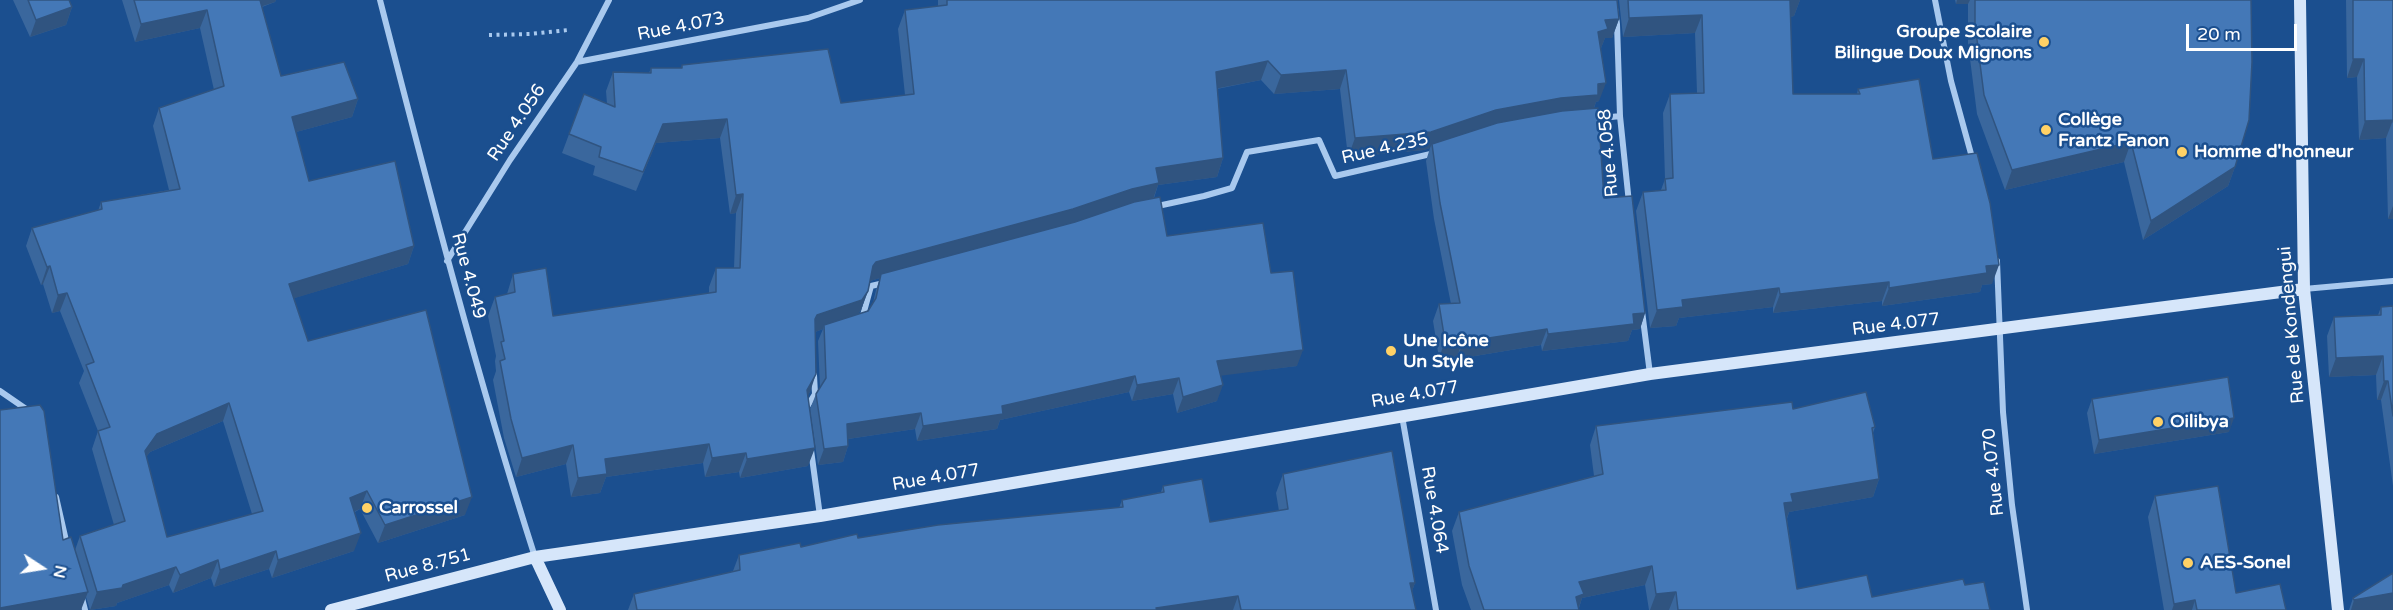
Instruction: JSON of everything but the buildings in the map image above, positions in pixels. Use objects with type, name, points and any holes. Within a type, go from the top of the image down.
[{"type":"main road","name":"Rue de Kondengui","points":[[2300,0],[2304,289],[2338,610]]},
{"type":"main road","name":"Rue 4.077","points":[[535,556],[820,516],[1650,374],[2304,289]]},
{"type":"main road","name":"Rue 8.751","points":[[330,610],[535,556]]},
{"type":"main road","points":[[535,556],[560,610]]},
{"type":"street","name":"Rue 4.049","points":[[380,0],[447,261],[505,465],[535,556]]},
{"type":"street","name":"Rue 4.056","points":[[447,261],[510,160],[577,62],[609,0]]},
{"type":"street","name":"Rue 4.073","points":[[577,62],[808,18],[860,0]]},
{"type":"street","name":"Rue 4.058","points":[[1614,0],[1620,116],[1630,208]]},
{"type":"street","points":[[1935,0],[1951,81],[1974,165]]},
{"type":"street","points":[[1587,119],[1620,116]]},
{"type":"street","name":"Rue 4.235","points":[[1145,208],[1232,188],[1247,152],[1319,140],[1335,176],[1441,152]]},
{"type":"street","name":"Rue 4.070","points":[[1996,250],[2000,282],[2003,411],[2012,505],[2027,610]]},
{"type":"street","points":[[856,324],[862,319],[872,286],[895,280]]},
{"type":"street","points":[[2304,289],[2393,281]]},
{"type":"street","points":[[1641,303],[1650,374]]},
{"type":"street","points":[[807,419],[805,408],[814,394],[814,371]]},
{"type":"street","points":[[0,391],[27,408],[35,417]]},
{"type":"street","name":"Rue 4.064","points":[[1402,416],[1436,610]]},
{"type":"street","points":[[810,440],[820,516]]},
{"type":"street","points":[[53,484],[68,550]]},
{"type":"street","points":[[79,591],[85,610]]},
{"type":"path","points":[[489,35],[530,34],[595,27]]},
{"type":"place","name":"Groupe Scolaire Bilingue Doux Mignons","points":[[2044,42]]},
{"type":"place","name":"Collège Frantz Fanon","points":[[2046,130]]},
{"type":"place","name":"Homme d'honneur","points":[[2182,152]]},
{"type":"place","name":"Une Icône Un Style","points":[[1391,351]]},
{"type":"place","name":"Oilibya","points":[[2158,422]]},
{"type":"place","name":"Carrossel","points":[[367,508]]},
{"type":"place","name":"AES-Sonel","points":[[2188,563]]}]
